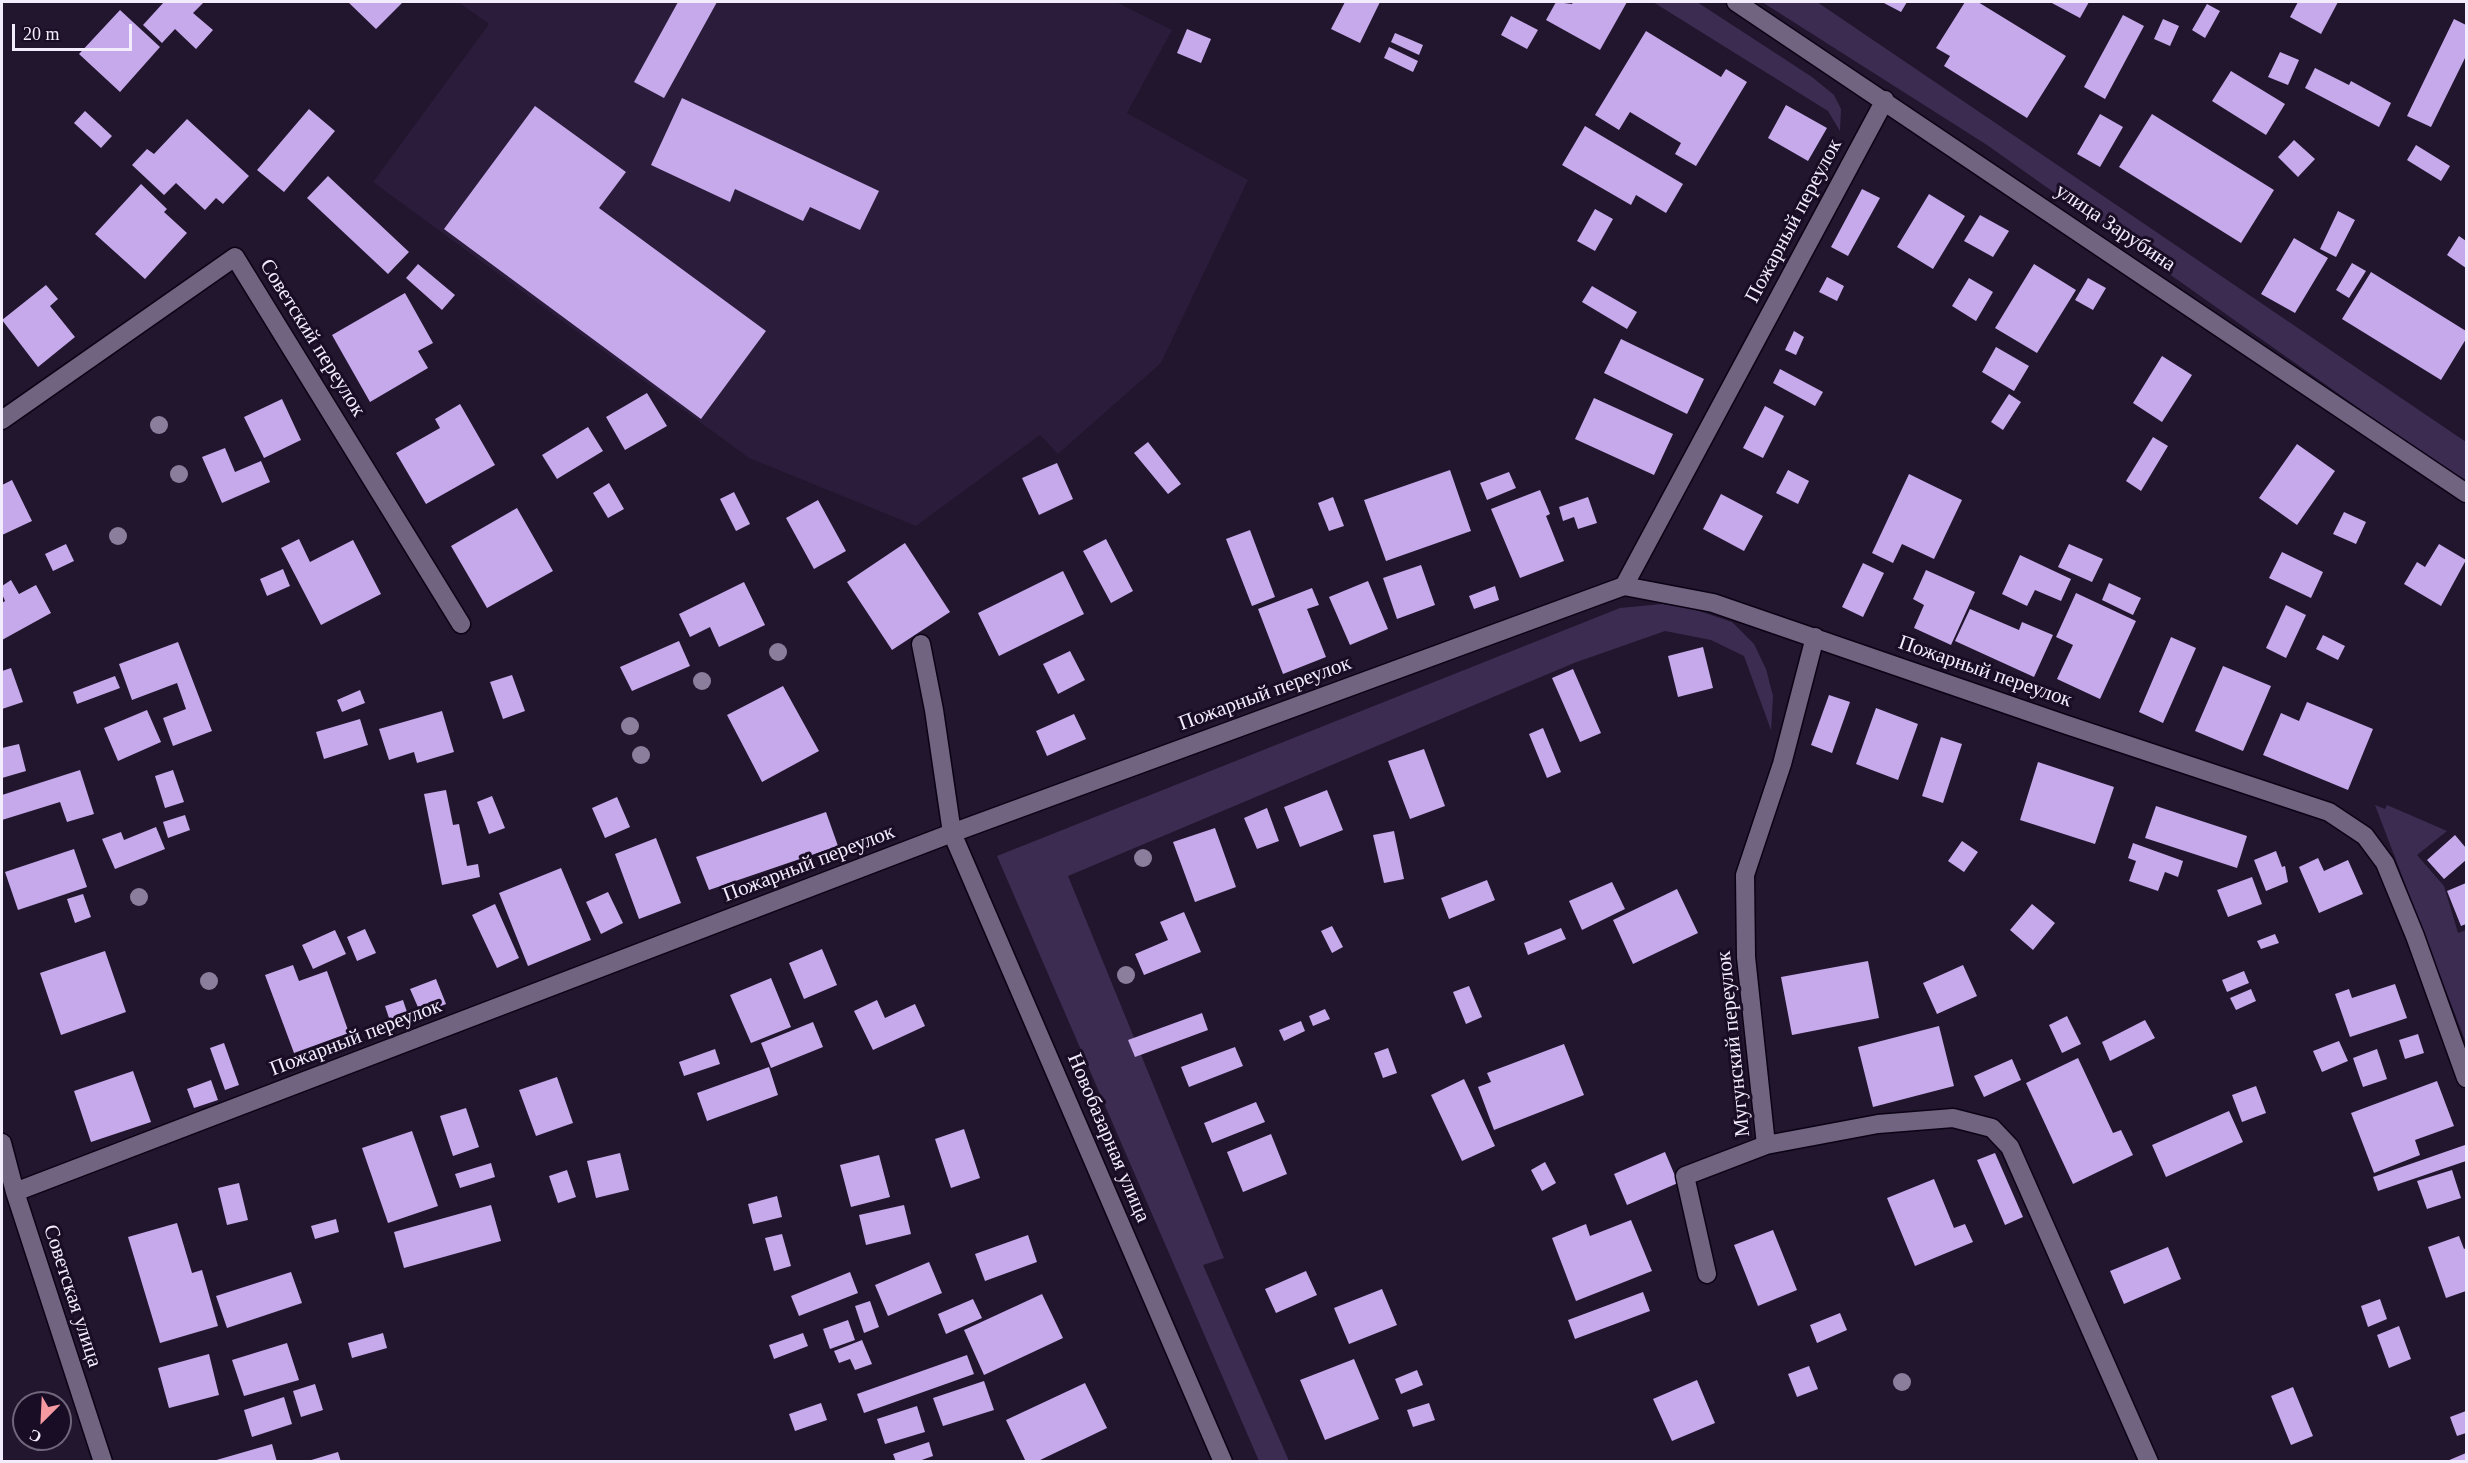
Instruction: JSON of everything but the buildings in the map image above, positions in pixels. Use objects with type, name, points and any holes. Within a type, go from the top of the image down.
[{"type":"street","name":"улица Зарубина","points":[[1736,2],[1885,100],[2466,493]]},
{"type":"street","name":"Пожарный переулок","points":[[1624,586],[1885,100]]},
{"type":"street","name":"Советский переулок","points":[[2,420],[235,257],[461,624]]},
{"type":"street","name":"Пожарный переулок","points":[[15,1192],[952,833],[1624,586],[1713,603],[2328,812],[2365,836],[2385,863],[2415,936],[2466,1078]]},
{"type":"street","name":"Мугунский переулок","points":[[1815,637],[1782,764],[1745,875],[1746,957],[1766,1145],[1878,1124],[1953,1118],[1992,1128],[2010,1147],[2149,1461]]},
{"type":"street","name":"Новобазарная улица","points":[[921,644],[934,710],[952,833],[1223,1461]]},
{"type":"street","name":"Советская улица","points":[[2,1143],[15,1192],[103,1461]]},
{"type":"street","points":[[1707,1275],[1684,1176],[1766,1145]]},
{"type":"shaded area","points":[[458,2],[1116,2],[1172,30],[1127,113],[1248,180],[1161,363],[1058,454],[1040,435],[916,526],[749,458],[373,182],[489,24]]},
{"type":"shaded area","points":[[1653,2],[1697,2],[1812,77],[1834,95],[1841,109],[1840,131],[1828,111]]},
{"type":"shaded area","points":[[1762,2],[1817,2],[2466,442],[2466,484],[1987,145]]},
{"type":"shaded area","points":[[1662,604],[1690,608],[1732,622],[1754,644],[1766,669],[1773,696],[1771,730],[1744,656],[1711,640],[1665,631],[1574,663],[1068,876],[1224,1258],[1203,1265],[1289,1461],[1259,1461],[997,856],[1620,608]]},
{"type":"shaded area","points":[[2375,805],[2385,809],[2387,805],[2447,831],[2417,855],[2444,886],[2458,933],[2466,930],[2466,1043]]}]
